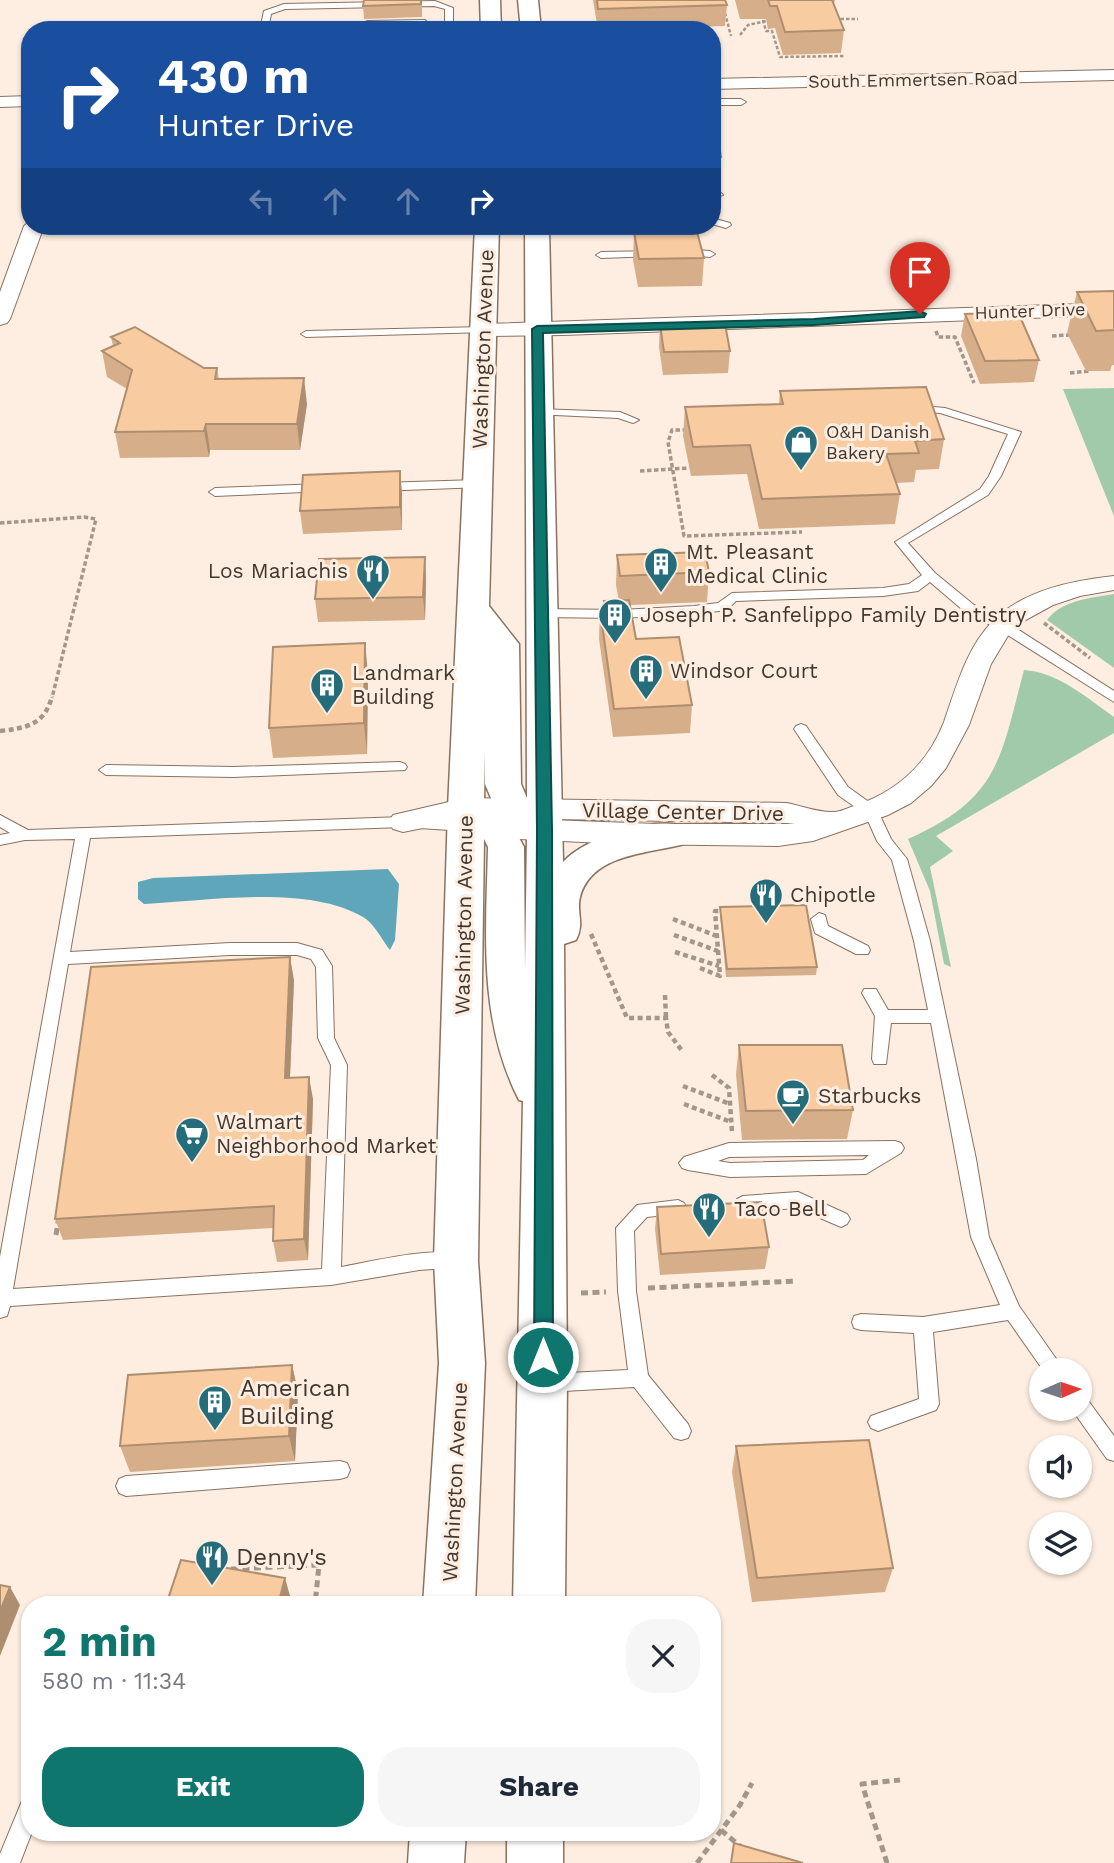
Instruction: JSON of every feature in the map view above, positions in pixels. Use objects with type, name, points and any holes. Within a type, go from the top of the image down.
[{"type":"main road","points":[[490,0],[493,21]]},
{"type":"main road","points":[[528,0],[530,21]]},
{"type":"main road","name":"Washington Avenue","points":[[487,235],[475,608],[545,1119],[539,1596]]},
{"type":"main road","name":"Washington Avenue","points":[[449,1596],[461,1363],[456,1261],[505,818],[541,613],[537,235]]},
{"type":"main road","points":[[475,608],[503,644],[505,818]]},
{"type":"main road","points":[[545,1119],[563,1091],[561,897],[578,869],[596,854],[626,842],[671,835]]},
{"type":"main road","points":[[436,1863],[437,1841]]},
{"type":"main road","points":[[535,1863],[536,1841]]},
{"type":"street","name":"South Emmertsen Road","points":[[721,84],[1114,75]]},
{"type":"street","points":[[0,102],[21,101]]},
{"type":"street","points":[[0,319],[31,235]]},
{"type":"street","name":"Hunter Drive","points":[[484,330],[814,322],[929,314],[1114,309]]},
{"type":"street","name":"Village Center Drive","points":[[505,818],[671,835],[773,835],[813,831],[871,811],[899,798],[922,780],[939,761],[953,736],[982,656],[1003,626],[1018,614],[1056,595],[1114,583]]},
{"type":"street","name":"Village Center Drive","points":[[403,822],[787,813],[837,821]]},
{"type":"lane","points":[[266,21],[267,13],[278,8],[435,4],[449,8],[449,21]]},
{"type":"lane","points":[[721,102],[741,102]]},
{"type":"lane","points":[[721,224],[726,225]]},
{"type":"lane","points":[[601,255],[710,254]]},
{"type":"lane","points":[[306,334],[484,330]]},
{"type":"lane","points":[[896,409],[942,410],[1015,432],[995,476],[984,492],[901,542],[930,576],[969,608],[1003,626],[1114,697]]},
{"type":"lane","points":[[538,412],[620,415],[634,420]]},
{"type":"lane","points":[[362,487],[478,484]]},
{"type":"lane","points":[[215,492],[335,488]]},
{"type":"lane","points":[[541,613],[694,611],[722,607],[732,597],[893,591],[914,587],[930,576]]},
{"type":"lane","points":[[801,729],[843,791],[871,811],[885,841],[899,859],[922,941],[981,1237],[1012,1311],[1045,1358]]},
{"type":"lane","points":[[106,770],[234,772],[400,767]]},
{"type":"lane","points":[[0,820],[25,835]]},
{"type":"lane","points":[[0,840],[25,835],[403,822]]},
{"type":"lane","points":[[83,833],[2,1304],[331,1277],[419,1262],[456,1261]]},
{"type":"lane","points":[[819,919],[821,929],[862,950]]},
{"type":"lane","points":[[62,958],[298,949],[316,954],[324,966],[326,1038],[339,1065],[331,1277]]},
{"type":"lane","points":[[870,993],[883,1016],[880,1059]]},
{"type":"lane","points":[[883,1016],[938,1017]]},
{"type":"lane","points":[[688,1163],[730,1170],[866,1167],[895,1148]]},
{"type":"lane","points":[[721,1205],[798,1200],[841,1219]]},
{"type":"lane","points":[[681,1431],[639,1378],[632,1336],[625,1228],[643,1210],[695,1207]]},
{"type":"lane","points":[[861,1322],[923,1325],[1012,1311]]},
{"type":"lane","points":[[878,1422],[929,1404],[923,1325]]},
{"type":"lane","points":[[543,1383],[639,1378]]},
{"type":"lane","points":[[1092,1421],[1114,1452]]},
{"type":"lane","points":[[126,1486],[340,1470]]},
{"type":"lane","points":[[8,1863],[21,1831]]},
{"type":"path","points":[[724,12],[731,36]]},
{"type":"path","points":[[831,19],[858,19]]},
{"type":"path","points":[[740,35],[741,31],[756,20],[778,20]]},
{"type":"path","points":[[763,20],[766,31],[772,31],[780,57],[844,56]]},
{"type":"path","points":[[929,314],[938,337],[955,337],[974,383]]},
{"type":"path","points":[[1052,336],[1078,332]]},
{"type":"path","points":[[1070,373],[1098,371]]},
{"type":"path","points":[[699,429],[672,430],[668,442],[684,536],[802,532]]},
{"type":"path","points":[[640,471],[689,468]]},
{"type":"path","points":[[0,523],[85,517],[96,519],[49,709],[44,719],[30,728],[0,731]]},
{"type":"path","points":[[1044,623],[1094,661]]},
{"type":"path","points":[[700,968],[720,976],[715,911],[727,911]]},
{"type":"path","points":[[673,919],[717,936]]},
{"type":"path","points":[[589,930],[627,1018],[666,1018]]},
{"type":"path","points":[[674,935],[718,951]]},
{"type":"path","points":[[675,952],[719,966]]},
{"type":"path","points":[[665,995],[668,1032],[683,1052]]},
{"type":"path","points":[[712,1075],[729,1088],[732,1135]]},
{"type":"path","points":[[683,1086],[730,1104]]},
{"type":"path","points":[[684,1104],[731,1122]]},
{"type":"path","points":[[56,1235],[58,1221]]},
{"type":"path","points":[[648,1289],[797,1281]]},
{"type":"path","points":[[581,1293],[614,1291]]},
{"type":"path","points":[[224,1569],[319,1565],[316,1596]]},
{"type":"path","points":[[887,1863],[862,1784],[900,1780]]},
{"type":"path","points":[[744,1860],[742,1849],[721,1830],[752,1783]]},
{"type":"path","points":[[697,1863],[713,1841]]},
{"type":"green space","points":[[1114,388],[1114,516],[1063,389]]},
{"type":"green space","points":[[1114,594],[1114,668],[1047,620],[1068,604]]},
{"type":"green space","points":[[1024,670],[1049,676],[1083,694],[1114,717],[1114,733],[936,836],[953,851],[930,867],[951,967],[944,964],[930,891],[908,839],[962,808],[979,791],[1001,752]]},
{"type":"water","points":[[388,869],[399,884],[395,940],[390,950],[374,927],[363,917],[340,907],[314,901],[256,897],[144,904],[138,899],[138,882],[153,878]]},
{"type":"building","points":[[364,0],[421,0],[421,4],[363,6]]},
{"type":"building","points":[[597,0],[725,0],[727,5],[598,9]]},
{"type":"building","points":[[768,0],[832,0],[844,30],[785,32],[777,6],[770,6]]},
{"type":"building","points":[[635,235],[698,235],[704,258],[639,259]]},
{"type":"building","points":[[1114,291],[1114,330],[1096,331],[1077,292]]},
{"type":"building","points":[[1018,312],[1039,360],[985,361],[965,314]]},
{"type":"building","points":[[725,324],[730,351],[664,352],[660,325]]},
{"type":"building","points":[[135,327],[204,368],[217,368],[215,379],[304,378],[297,424],[206,424],[204,431],[115,432],[132,370],[102,351],[120,343],[111,337]]},
{"type":"building","name":"O&H Danish Bakery","points":[[926,387],[944,439],[915,441],[919,453],[886,454],[900,494],[762,499],[750,445],[693,447],[685,407],[783,404],[780,391]]},
{"type":"building","points":[[400,471],[400,507],[300,511],[303,475]]},
{"type":"building","points":[[705,552],[709,572],[620,576],[617,555]]},
{"type":"building","points":[[425,557],[423,597],[315,599],[319,559]]},
{"type":"building","points":[[629,600],[636,639],[679,637],[692,705],[614,709],[600,610],[605,610],[604,601]]},
{"type":"building","points":[[365,643],[364,723],[269,728],[273,647]]},
{"type":"building","points":[[806,905],[817,967],[727,969],[720,907]]},
{"type":"building","name":"Walmart Neighborhood Market","points":[[290,957],[285,1078],[309,1077],[304,1239],[273,1241],[274,1206],[55,1219],[91,967]]},
{"type":"building","points":[[739,1045],[842,1045],[853,1110],[746,1111]]},
{"type":"building","points":[[761,1202],[769,1247],[661,1254],[657,1207]]},
{"type":"building","points":[[292,1365],[289,1436],[120,1446],[128,1375]]},
{"type":"building","points":[[869,1440],[893,1568],[757,1578],[736,1446]]},
{"type":"building","points":[[181,1560],[285,1578],[280,1596],[169,1596]]},
{"type":"building","points":[[0,1585],[10,1587],[0,1611]]},
{"type":"building","points":[[734,1843],[803,1863],[731,1863]]},
{"type":"place","name":"O&H Danish Bakery","points":[[801,472]]},
{"type":"place","name":"Mt. Pleasant Medical Clinic","points":[[661,594]]},
{"type":"place","name":"Los Mariachis","points":[[373,601]]},
{"type":"place","name":"Joseph P. Sanfelippo Family Dentistry","points":[[615,645]]},
{"type":"place","name":"Windsor Court","points":[[646,701]]},
{"type":"place","name":"Landmark Building","points":[[327,715]]},
{"type":"place","name":"Chipotle","points":[[766,925]]},
{"type":"place","name":"Starbucks","points":[[793,1126]]},
{"type":"place","name":"Walmart Neighborhood Market","points":[[192,1164]]},
{"type":"place","name":"Taco Bell","points":[[709,1239]]},
{"type":"place","name":"American Building","points":[[215,1432]]},
{"type":"place","name":"Denny's","points":[[212,1587]]},
{"type":"route","points":[[543,1357],[545,830],[537,329],[814,322],[920,314]]}]
